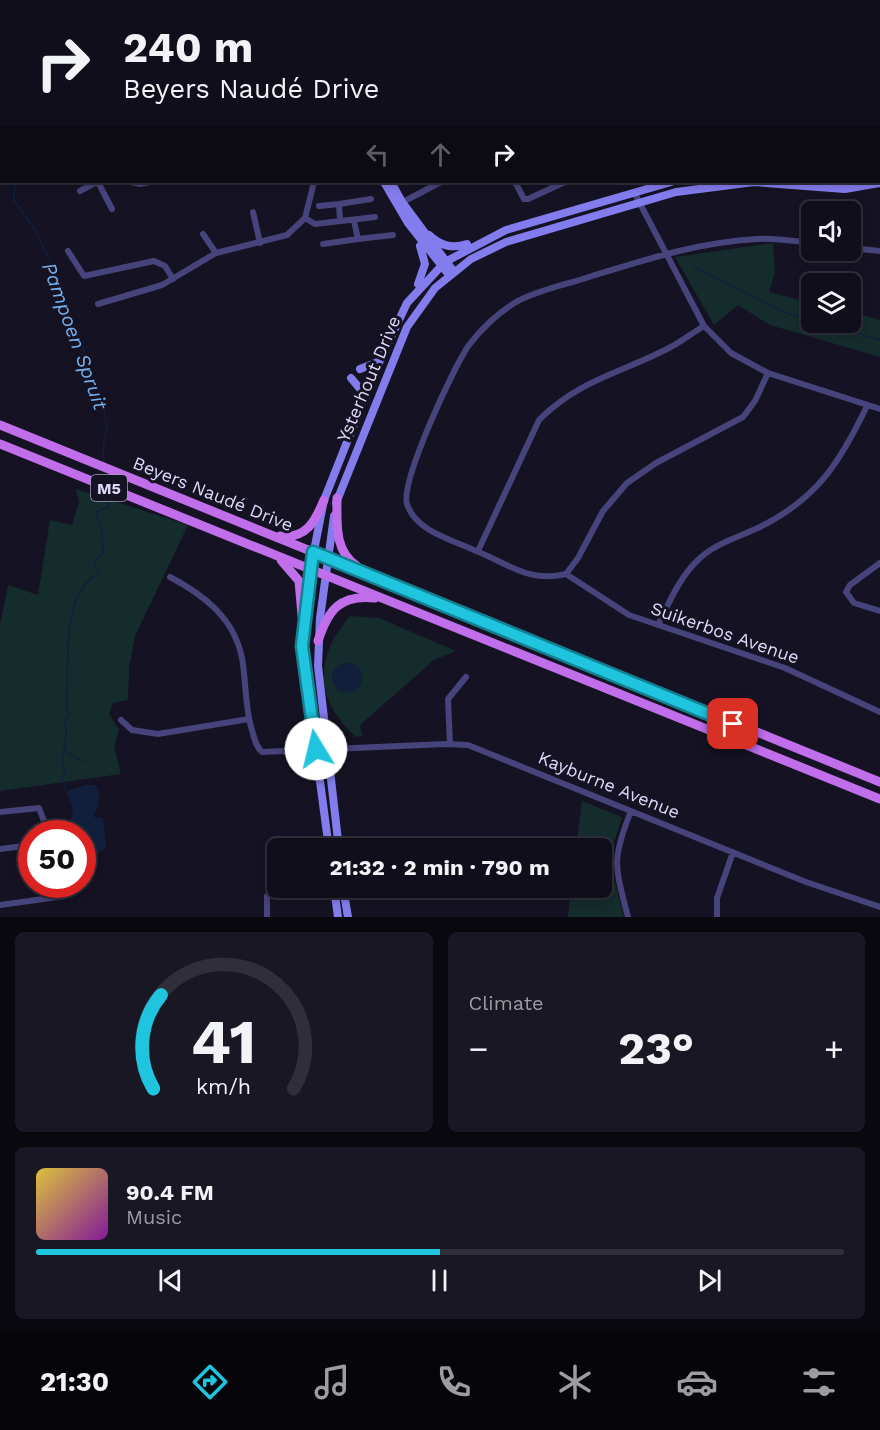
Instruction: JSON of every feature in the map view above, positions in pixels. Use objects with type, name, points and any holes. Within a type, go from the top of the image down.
[{"type":"main road","points":[[385,183],[451,274]]},
{"type":"main road","points":[[391,183],[399,204]]},
{"type":"main road","name":"Ysterhout Drive","points":[[328,838],[302,646],[310,569],[324,500],[360,408],[407,303],[442,264],[485,239],[506,230],[667,183]]},
{"type":"main road","name":"Ysterhout Drive","points":[[338,838],[319,697],[318,641],[337,498],[407,327],[426,298],[451,274],[506,242],[676,192],[730,183],[779,183],[845,189],[880,183]]},
{"type":"main road","points":[[411,221],[443,245],[459,247],[485,239]]},
{"type":"main road","points":[[407,303],[425,264],[423,251],[411,221]]},
{"type":"main road","points":[[360,369],[370,367],[380,361]]},
{"type":"main road","points":[[351,378],[361,390],[360,408]]},
{"type":"main road","name":"Beyers Naudé Drive","points":[[0,425],[880,782]]},
{"type":"main road","name":"Beyers Naudé Drive","points":[[0,444],[880,799]]},
{"type":"main road","points":[[337,498],[337,530],[344,553],[355,565],[386,581]]},
{"type":"main road","points":[[268,535],[291,537],[307,530],[324,500]]},
{"type":"main road","points":[[264,550],[287,564],[299,581],[303,626]]},
{"type":"main road","points":[[318,641],[324,621],[330,612],[343,602],[358,597],[387,599]]},
{"type":"main road","points":[[323,728],[332,742],[342,747]]},
{"type":"main road","points":[[335,898],[338,917]]},
{"type":"main road","points":[[345,898],[348,917]]},
{"type":"street","points":[[80,191],[96,183]]},
{"type":"street","points":[[99,183],[112,209]]},
{"type":"street","points":[[98,304],[152,289],[216,253],[287,235],[305,218],[314,183]]},
{"type":"street","points":[[399,204],[439,183]]},
{"type":"street","points":[[516,183],[524,199],[563,183]]},
{"type":"street","points":[[634,192],[704,326],[731,353],[768,373],[880,409]]},
{"type":"street","points":[[319,206],[371,199]]},
{"type":"street","points":[[339,204],[340,220]]},
{"type":"street","points":[[253,213],[260,243]]},
{"type":"street","points":[[305,218],[315,224],[375,217]]},
{"type":"street","points":[[354,220],[358,239]]},
{"type":"street","points":[[203,234],[216,253]]},
{"type":"street","points":[[323,244],[393,235]]},
{"type":"street","points":[[768,373],[755,401],[743,417],[648,468],[618,491],[603,511],[578,558],[566,574],[550,577],[534,576],[426,528],[413,516],[406,502],[411,473],[455,367],[471,343],[489,323],[515,303],[666,253],[756,239],[801,242]]},
{"type":"street","points":[[861,249],[880,251]]},
{"type":"street","points":[[68,251],[84,276],[150,261],[162,264],[173,279]]},
{"type":"street","points":[[478,551],[539,420],[553,405],[589,382],[670,348],[704,326]]},
{"type":"street","points":[[658,626],[682,580],[701,557],[781,515],[822,482],[841,458],[867,406]]},
{"type":"street","points":[[880,562],[850,585],[846,592],[848,598],[854,603],[880,611]]},
{"type":"street","name":"Suikerbos Avenue","points":[[566,574],[621,611],[658,626],[778,665],[880,712]]},
{"type":"street","points":[[121,720],[132,730],[158,734],[249,719],[242,658],[233,632],[213,605],[192,589],[170,577]]},
{"type":"street","points":[[450,744],[448,699],[466,677]]},
{"type":"street","name":"Kayburne Avenue","points":[[249,719],[257,747],[262,752],[450,744],[485,750],[806,882],[880,908]]},
{"type":"street","points":[[0,812],[39,808],[44,820]]},
{"type":"street","points":[[628,917],[616,860],[620,840],[631,811]]},
{"type":"street","points":[[0,849],[18,847]]},
{"type":"street","points":[[717,917],[717,898],[733,852]]},
{"type":"street","points":[[0,905],[51,898]]},
{"type":"street","points":[[267,898],[267,917]]},
{"type":"green space","points":[[773,243],[775,272],[769,292],[801,300],[801,333],[861,333],[861,315],[880,320],[880,357],[770,325],[738,305],[714,325],[675,257]]},
{"type":"green space","points":[[76,489],[188,525],[135,636],[129,668],[128,700],[113,703],[109,714],[119,730],[114,747],[121,774],[0,791],[0,625],[8,585],[38,595],[50,520],[72,525],[79,502]]},
{"type":"green space","points":[[350,616],[379,618],[456,651],[434,660],[360,725],[362,736],[356,737],[342,723],[332,708],[326,693],[324,678],[325,663],[330,647]]},
{"type":"green space","points":[[582,801],[622,817],[612,849],[612,838],[577,838]]},
{"type":"green space","points":[[612,871],[624,917],[568,917],[570,898],[612,898]]},
{"type":"water","points":[[347,663],[358,667],[362,678],[358,689],[347,693],[336,689],[332,678],[336,667]]},
{"type":"water","points":[[86,785],[96,785],[99,801],[93,817],[103,818],[106,845],[103,851],[96,853],[96,820],[70,820],[73,810],[66,791]]},
{"type":"waterway","name":"Pampoen Spruit","points":[[15,183],[14,200],[35,230],[56,273],[81,340],[86,358],[85,372],[104,410],[107,428],[103,449],[104,462]]},
{"type":"waterway","points":[[694,267],[786,313],[801,317]]},
{"type":"waterway","points":[[857,333],[880,340]]},
{"type":"waterway","name":"Pampoen Spruit","points":[[66,791],[62,778],[65,772],[63,765],[66,734],[64,721],[70,714],[66,711],[71,616],[86,584],[99,573],[94,561],[103,553],[102,532],[96,512],[109,507],[106,492]]},
{"type":"waterway","name":"Pampoen Spruit","points":[[65,749],[70,755],[84,761]]},
{"type":"route","points":[[316,749],[302,646],[306,594],[313,552],[733,724]]}]
